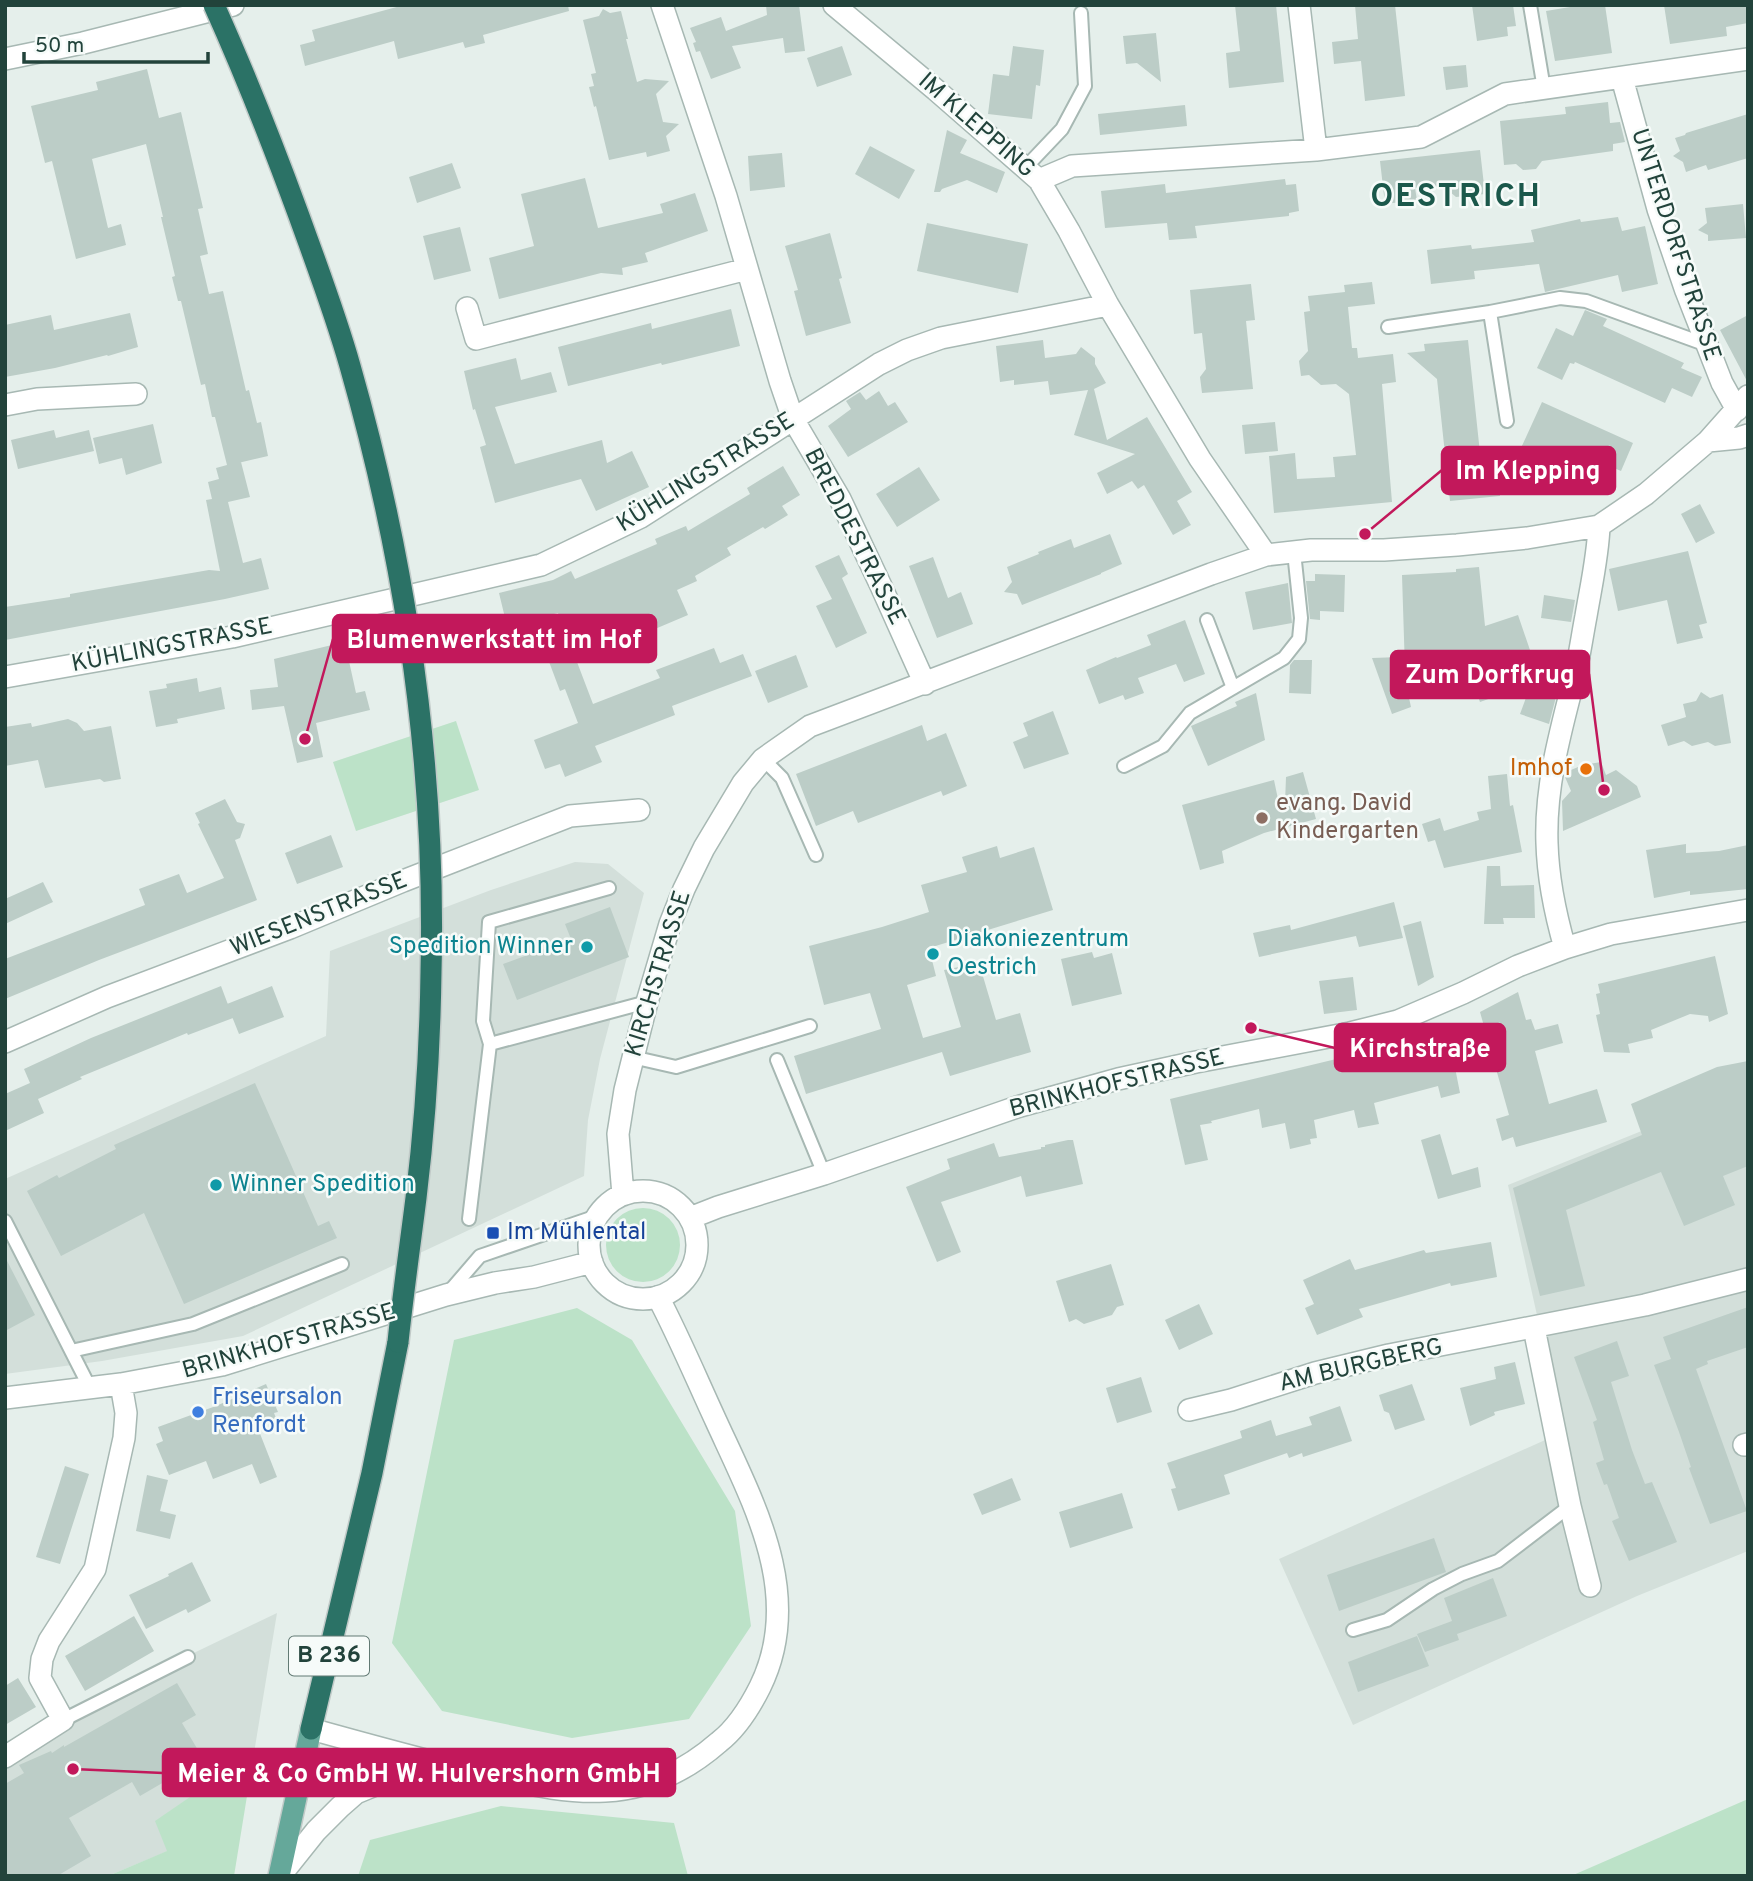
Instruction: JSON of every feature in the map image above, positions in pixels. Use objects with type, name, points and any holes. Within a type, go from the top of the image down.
[{"type":"highway","name":"B 236","points":[[214,5],[277,157],[318,266],[353,376],[375,460],[401,585],[417,691],[427,799],[431,895],[429,1045],[416,1196],[398,1342],[387,1404],[311,1729]]},
{"type":"main road","name":"B 236","points":[[279,1876],[311,1729]]},
{"type":"street","points":[[5,59],[83,43],[233,5]]},
{"type":"street","name":"BREDDESTRASSE","points":[[662,5],[726,196],[793,419],[840,499],[925,684]]},
{"type":"street","name":"IM KLEPPING","points":[[834,5],[1032,174],[1069,231],[1108,305],[1200,459],[1266,555]]},
{"type":"street","points":[[1299,5],[1316,150]]},
{"type":"street","points":[[1032,174],[1072,166],[1316,150],[1421,137],[1505,94],[1748,59]]},
{"type":"street","name":"UNTERDORFSTRASSE","points":[[1622,78],[1658,209],[1707,345],[1722,383],[1742,403]]},
{"type":"street","points":[[467,308],[476,339],[747,270]]},
{"type":"street","name":"KÜHLINGSTRASSE","points":[[5,677],[232,637],[541,565],[642,517],[879,364],[907,350],[941,338],[1108,305]]},
{"type":"street","points":[[5,404],[37,399],[136,394]]},
{"type":"street","name":"KIRCHSTRASSE","points":[[623,1195],[618,1134],[625,1090],[670,924],[684,889],[716,829],[743,783],[763,759],[810,726],[1266,555],[1311,550],[1384,550],[1457,545],[1527,538],[1600,526],[1646,494],[1708,441],[1742,403]]},
{"type":"street","points":[[1708,441],[1748,435]]},
{"type":"street","points":[[1565,948],[1548,873],[1548,804],[1559,733],[1575,676],[1600,526]]},
{"type":"street","name":"WIESENSTRASSE","points":[[5,1042],[107,997],[290,928],[570,816],[639,810]]},
{"type":"street","name":"BRINKHOFSTRASSE","points":[[690,1218],[1017,1107],[1118,1079],[1398,1021],[1518,966],[1611,934],[1748,910]]},
{"type":"street","points":[[642,1191],[661,1194],[677,1203],[690,1218],[697,1238],[695,1260],[685,1279],[677,1287],[657,1297],[634,1298],[623,1295],[603,1282],[592,1262],[590,1238],[597,1216],[609,1203],[623,1195],[642,1191]]},
{"type":"street","name":"BRINKHOFSTRASSE","points":[[5,1398],[121,1384],[222,1365],[446,1295],[592,1262]]},
{"type":"street","name":"AM BURGBERG","points":[[1189,1410],[1327,1370],[1645,1305],[1748,1279]]},
{"type":"street","points":[[311,1729],[451,1767],[566,1791],[606,1791],[639,1786],[676,1773],[726,1737],[741,1719],[762,1682],[774,1647],[778,1612],[776,1580],[768,1541],[752,1498],[657,1297]]},
{"type":"street","points":[[1534,1328],[1570,1506],[1590,1586]]},
{"type":"street","points":[[5,1757],[63,1720],[40,1678],[42,1659],[49,1641],[95,1569],[124,1438],[126,1413],[121,1384]]},
{"type":"street","points":[[279,1876],[316,1831],[356,1793],[397,1776],[451,1767]]},
{"type":"lane","points":[[1530,5],[1544,89]]},
{"type":"lane","points":[[1032,174],[1062,129],[1084,86],[1081,13]]},
{"type":"lane","points":[[1388,327],[1490,312],[1560,298],[1587,301],[1707,345]]},
{"type":"lane","points":[[1490,312],[1507,421]]},
{"type":"lane","points":[[1124,766],[1163,746],[1190,713],[1284,658],[1299,639],[1301,618],[1294,552]]},
{"type":"lane","points":[[1208,620],[1233,688]]},
{"type":"lane","points":[[763,759],[782,778],[816,855]]},
{"type":"lane","points":[[470,1219],[490,1044],[483,1021],[489,922],[609,888]]},
{"type":"lane","points":[[490,1044],[647,1002]]},
{"type":"lane","points":[[632,1057],[676,1067],[810,1026]]},
{"type":"lane","points":[[777,1060],[824,1174]]},
{"type":"lane","points":[[446,1295],[480,1256],[597,1216]]},
{"type":"lane","points":[[5,1221],[90,1388]]},
{"type":"lane","points":[[71,1351],[193,1324],[342,1264]]},
{"type":"lane","points":[[1353,1630],[1387,1620],[1433,1589],[1462,1574],[1498,1561],[1570,1506]]},
{"type":"lane","points":[[63,1720],[188,1657]]},
{"type":"shaded area","points":[[575,862],[608,864],[644,893],[600,1059],[588,1120],[584,1176],[243,1336],[102,1361],[5,1374],[5,1179],[326,1036],[330,951],[491,890]]},
{"type":"shaded area","points":[[1748,1088],[1748,1551],[1637,1596],[1353,1725],[1279,1559],[1563,1432],[1508,1185]]},
{"type":"shaded area","points":[[277,1613],[254,1753],[156,1821],[168,1851],[108,1876],[5,1876],[5,1744]]},
{"type":"green space","points":[[456,721],[479,790],[356,831],[333,762]]},
{"type":"green space","points":[[636,1208],[650,1208],[664,1214],[674,1224],[680,1245],[678,1259],[664,1276],[650,1282],[636,1282],[622,1276],[612,1266],[606,1252],[606,1238],[612,1224],[622,1214]]},
{"type":"green space","points":[[577,1308],[632,1340],[735,1511],[751,1626],[689,1719],[572,1738],[442,1711],[392,1643],[454,1340]]},
{"type":"green space","points":[[254,1753],[234,1876],[108,1876],[167,1851],[155,1821]]},
{"type":"green space","points":[[1748,1799],[1748,1876],[1571,1876]]},
{"type":"green space","points":[[501,1806],[674,1823],[688,1876],[358,1876],[370,1840]]},
{"type":"building","points":[[404,5],[568,5],[569,11],[483,35],[485,43],[465,48],[463,42],[398,59],[394,41],[305,66],[300,45],[315,41],[312,30]]},
{"type":"building","points":[[766,5],[799,5],[805,51],[785,53],[783,38],[732,46],[741,68],[711,79],[700,51],[696,52],[693,43],[696,42],[690,28],[721,17],[726,31],[767,15]]},
{"type":"building","points":[[1235,5],[1276,5],[1284,82],[1229,88],[1226,53],[1240,51]]},
{"type":"building","points":[[1355,5],[1395,5],[1405,96],[1365,101],[1361,61],[1334,64],[1332,42],[1358,39]]},
{"type":"building","points":[[1472,5],[1513,5],[1516,26],[1507,27],[1508,36],[1477,41]]},
{"type":"building","points":[[1582,5],[1605,5],[1612,53],[1555,61],[1546,11]]},
{"type":"building","points":[[1664,5],[1748,5],[1748,23],[1726,27],[1727,36],[1670,44]]},
{"type":"building","points":[[603,9],[610,13],[621,11],[637,82],[645,79],[669,81],[656,94],[663,122],[679,124],[666,136],[670,151],[647,157],[646,152],[609,160],[589,87],[594,86],[591,74],[596,73],[583,20],[599,16]]},
{"type":"building","points":[[1156,33],[1161,82],[1137,63],[1126,64],[1123,36]]},
{"type":"building","points":[[842,46],[852,75],[817,87],[807,58]]},
{"type":"building","points":[[1013,46],[1044,50],[1040,86],[1036,85],[1032,119],[988,114],[993,74],[1009,76]]},
{"type":"building","points":[[1466,65],[1468,87],[1446,90],[1443,67]]},
{"type":"building","points":[[147,69],[159,118],[181,112],[203,208],[198,209],[208,254],[200,256],[209,294],[223,291],[246,391],[249,390],[257,423],[261,422],[268,456],[241,462],[250,497],[228,502],[243,563],[261,558],[269,589],[5,640],[5,607],[209,570],[220,571],[206,500],[212,499],[208,482],[219,479],[216,468],[227,465],[205,384],[201,385],[181,301],[178,301],[146,144],[92,159],[108,228],[121,224],[126,245],[76,259],[52,161],[45,163],[31,106],[98,90],[96,82]]},
{"type":"building","points":[[1608,102],[1610,123],[1620,122],[1625,142],[1613,144],[1613,151],[1542,161],[1536,169],[1523,170],[1516,164],[1504,165],[1500,121],[1566,114],[1565,107]]},
{"type":"building","points":[[1185,105],[1187,126],[1100,135],[1098,114]]},
{"type":"building","points":[[1748,114],[1748,158],[1708,170],[1706,165],[1686,172],[1683,162],[1673,156],[1680,151],[1675,138]]},
{"type":"building","points":[[947,130],[967,140],[960,153],[1005,172],[997,193],[967,180],[934,192]]},
{"type":"building","points":[[870,146],[915,170],[899,199],[855,174]]},
{"type":"building","points":[[1480,150],[1485,194],[1456,197],[1443,186],[1415,188],[1417,200],[1385,204],[1380,161]]},
{"type":"building","points":[[782,153],[785,187],[750,191],[748,156]]},
{"type":"building","points":[[452,163],[461,188],[417,203],[409,177]]},
{"type":"building","points":[[585,178],[598,228],[663,213],[660,204],[695,193],[708,231],[645,253],[648,262],[622,268],[623,275],[601,273],[499,299],[489,258],[534,246],[521,194]]},
{"type":"building","points":[[1285,179],[1286,185],[1296,184],[1299,211],[1289,213],[1289,216],[1195,226],[1197,238],[1169,240],[1167,223],[1105,228],[1101,191],[1165,184],[1166,193]]},
{"type":"building","points":[[1743,204],[1746,238],[1708,241],[1708,235],[1698,230],[1707,223],[1705,208]]},
{"type":"building","points":[[1618,217],[1622,231],[1645,226],[1658,284],[1622,292],[1618,275],[1545,292],[1539,264],[1474,271],[1475,279],[1431,284],[1427,250],[1471,245],[1472,249],[1534,242],[1531,230],[1580,219],[1581,222]]},
{"type":"building","points":[[927,223],[1028,244],[1018,293],[917,271]]},
{"type":"building","points":[[460,227],[471,271],[434,280],[423,236]]},
{"type":"building","points":[[830,233],[851,323],[806,336],[794,291],[798,290],[785,246]]},
{"type":"building","points":[[1372,282],[1375,304],[1348,307],[1352,348],[1357,348],[1358,358],[1393,354],[1396,382],[1382,384],[1392,502],[1274,513],[1269,456],[1295,453],[1297,479],[1335,477],[1333,457],[1356,455],[1349,394],[1336,384],[1321,385],[1309,375],[1301,376],[1299,361],[1308,351],[1304,312],[1310,311],[1308,296],[1345,292],[1344,285]]},
{"type":"building","points":[[1251,284],[1255,320],[1246,321],[1253,389],[1202,393],[1200,377],[1206,369],[1202,333],[1194,334],[1190,290]]},
{"type":"building","points":[[731,309],[740,346],[568,386],[558,347],[651,323],[652,329]]},
{"type":"building","points":[[1585,310],[1607,319],[1603,326],[1684,363],[1681,368],[1702,377],[1692,397],[1672,388],[1665,403],[1575,362],[1570,363],[1562,380],[1537,368],[1556,328],[1573,336]]},
{"type":"building","points":[[130,313],[138,347],[55,368],[5,377],[5,325],[51,315],[54,330]]},
{"type":"building","points":[[1748,315],[1748,383],[1720,330]]},
{"type":"building","points":[[1043,340],[1045,358],[1076,354],[1081,347],[1095,358],[1095,364],[1106,383],[1094,389],[1107,440],[1147,417],[1192,492],[1177,501],[1191,525],[1173,535],[1144,485],[1138,489],[1132,481],[1107,494],[1097,473],[1135,454],[1074,435],[1088,390],[1050,395],[1048,381],[1014,385],[1014,380],[1000,382],[996,346]]},
{"type":"building","points":[[1468,340],[1480,453],[1496,452],[1500,496],[1450,501],[1437,379],[1407,353],[1425,351],[1424,344]]},
{"type":"building","points":[[516,358],[521,380],[551,372],[557,392],[495,407],[515,464],[602,440],[607,463],[632,451],[649,487],[596,511],[581,479],[495,503],[480,447],[486,445],[475,409],[473,410],[464,371]]},
{"type":"building","points":[[879,391],[888,406],[895,402],[908,422],[848,457],[828,426],[851,409],[846,401],[860,392],[866,400]]},
{"type":"building","points":[[1542,402],[1633,443],[1621,471],[1607,465],[1603,474],[1575,462],[1571,471],[1521,448]]},
{"type":"building","points":[[1275,422],[1278,451],[1245,454],[1242,425]]},
{"type":"building","points":[[153,424],[162,463],[126,475],[122,458],[99,464],[93,438]]},
{"type":"building","points":[[54,430],[56,438],[89,430],[94,451],[18,469],[11,440]]},
{"type":"building","points":[[783,466],[800,495],[782,506],[788,515],[727,548],[731,555],[695,576],[697,581],[677,590],[688,615],[577,662],[593,704],[660,678],[656,670],[714,648],[720,663],[743,654],[752,676],[672,706],[675,715],[595,746],[602,762],[565,777],[560,764],[545,769],[534,740],[578,723],[565,689],[560,691],[548,659],[572,650],[558,613],[507,626],[499,593],[553,580],[571,571],[575,579],[657,544],[655,539],[686,526],[688,531],[750,494],[747,488]]},
{"type":"building","points":[[919,467],[940,500],[897,527],[876,494]]},
{"type":"building","points":[[1700,504],[1715,533],[1696,543],[1681,514]]},
{"type":"building","points":[[1110,534],[1122,564],[1022,605],[1017,594],[1004,592],[1012,582],[1007,567],[1071,539],[1074,548]]},
{"type":"building","points":[[1688,551],[1707,623],[1699,625],[1703,638],[1677,644],[1667,600],[1618,611],[1609,569]]},
{"type":"building","points":[[839,555],[848,574],[842,578],[867,633],[836,648],[816,606],[832,599],[815,566]]},
{"type":"building","points":[[933,557],[948,598],[961,592],[973,624],[937,638],[909,566]]},
{"type":"building","points":[[1479,567],[1485,626],[1518,615],[1545,694],[1556,697],[1549,724],[1520,714],[1531,684],[1480,702],[1468,668],[1405,670],[1402,575],[1456,572],[1456,569]]},
{"type":"building","points":[[1315,574],[1345,575],[1344,612],[1320,611],[1320,620],[1310,619],[1306,581],[1315,581]]},
{"type":"building","points":[[1288,583],[1292,623],[1253,630],[1245,592]]},
{"type":"building","points":[[1544,595],[1575,600],[1571,622],[1541,618]]},
{"type":"building","points":[[1185,620],[1205,674],[1184,682],[1176,664],[1138,678],[1144,693],[1125,700],[1123,695],[1099,704],[1086,670],[1151,645],[1147,635]]},
{"type":"building","points":[[336,644],[339,655],[347,652],[356,693],[365,691],[370,710],[316,723],[323,757],[297,763],[284,706],[252,710],[250,690],[278,687],[274,659]]},
{"type":"building","points":[[796,655],[808,687],[768,703],[755,671]]},
{"type":"building","points":[[1400,657],[1411,707],[1392,714],[1372,658]]},
{"type":"building","points":[[1294,660],[1312,660],[1311,694],[1289,693],[1290,665]]},
{"type":"building","points":[[197,678],[199,692],[221,687],[225,709],[177,719],[178,723],[156,727],[149,691],[167,688],[166,684]]},
{"type":"building","points":[[1701,692],[1710,698],[1723,694],[1731,743],[1715,746],[1708,742],[1692,746],[1684,741],[1668,746],[1661,725],[1686,717],[1683,704],[1696,701]]},
{"type":"building","points":[[1256,693],[1265,740],[1208,766],[1191,726],[1237,706],[1235,702]]},
{"type":"building","points":[[1053,711],[1069,754],[1024,769],[1013,742],[1028,736],[1023,723]]},
{"type":"building","points":[[68,719],[77,723],[84,731],[111,726],[121,779],[104,782],[100,779],[45,788],[38,760],[5,766],[5,727],[31,723],[32,727]]},
{"type":"building","points":[[922,725],[927,741],[946,733],[967,786],[943,796],[941,791],[858,823],[853,811],[816,826],[796,774]]},
{"type":"building","points":[[1601,762],[1606,775],[1616,770],[1637,786],[1641,797],[1563,831],[1562,801],[1571,791],[1565,777],[1566,772]]},
{"type":"building","points":[[1303,772],[1316,819],[1264,833],[1222,851],[1224,863],[1200,870],[1182,805],[1274,780],[1279,804],[1285,803],[1286,777]]},
{"type":"building","points":[[1507,774],[1510,806],[1513,805],[1522,852],[1444,868],[1435,840],[1428,842],[1422,824],[1440,818],[1444,831],[1479,820],[1477,812],[1491,809],[1488,776]]},
{"type":"building","points":[[225,799],[237,822],[245,824],[240,838],[235,840],[257,900],[5,999],[5,959],[145,905],[139,889],[179,874],[187,893],[224,878],[195,813]]},
{"type":"building","points":[[331,835],[343,867],[297,884],[285,853]]},
{"type":"building","points":[[1686,844],[1686,853],[1719,851],[1748,845],[1748,889],[1690,895],[1690,891],[1654,898],[1646,850]]},
{"type":"building","points":[[997,846],[1000,858],[1034,847],[1053,910],[929,948],[936,976],[907,985],[923,1038],[961,1027],[944,970],[979,963],[996,1020],[1020,1013],[1031,1052],[950,1076],[942,1052],[806,1094],[794,1056],[881,1029],[870,993],[824,1005],[809,946],[929,912],[921,885],[967,872],[962,857]]},
{"type":"building","points":[[1487,866],[1500,866],[1501,886],[1534,885],[1535,918],[1503,918],[1504,924],[1484,924]]},
{"type":"building","points":[[43,882],[53,902],[5,924],[5,899]]},
{"type":"building","points":[[1394,902],[1403,938],[1359,947],[1356,936],[1259,957],[1253,933],[1290,925],[1291,930]]},
{"type":"building","name":"Spedition Winner","points":[[610,907],[629,957],[517,1000],[503,964],[571,939],[565,924]]},
{"type":"building","points":[[1421,921],[1434,977],[1418,986],[1403,926]]},
{"type":"building","points":[[1092,952],[1094,958],[1112,953],[1122,994],[1072,1006],[1061,959]]},
{"type":"building","points":[[1715,956],[1728,1014],[1709,1022],[1708,1016],[1690,1014],[1651,1030],[1653,1038],[1628,1044],[1630,1053],[1604,1052],[1596,1015],[1600,1014],[1596,994],[1600,993],[1598,984]]},
{"type":"building","points":[[1353,977],[1357,1010],[1324,1014],[1319,981]]},
{"type":"building","points":[[221,986],[233,1018],[188,1035],[187,1033],[80,1077],[82,1079],[38,1099],[44,1113],[5,1131],[5,1094],[30,1083],[24,1069],[91,1038]]},
{"type":"building","points":[[272,986],[284,1017],[239,1034],[227,1004]]},
{"type":"building","points":[[1518,992],[1526,1020],[1531,1019],[1535,1030],[1558,1024],[1563,1043],[1535,1051],[1549,1104],[1597,1089],[1607,1122],[1516,1147],[1513,1137],[1502,1141],[1496,1119],[1509,1115],[1480,1012]]},
{"type":"building","points":[[1448,1032],[1460,1093],[1441,1098],[1438,1086],[1374,1103],[1379,1124],[1358,1128],[1354,1110],[1314,1120],[1317,1138],[1310,1139],[1311,1144],[1290,1149],[1285,1123],[1262,1128],[1259,1109],[1211,1121],[1212,1123],[1200,1125],[1208,1160],[1185,1165],[1170,1099]]},
{"type":"building","points":[[1748,1061],[1748,1166],[1723,1176],[1735,1205],[1684,1226],[1661,1172],[1566,1210],[1585,1286],[1540,1296],[1513,1188],[1642,1135],[1631,1104],[1717,1067]]},
{"type":"building","name":"Winner Spedition","points":[[255,1083],[318,1226],[329,1221],[337,1238],[184,1304],[144,1213],[61,1256],[27,1191],[116,1149],[114,1145]]},
{"type":"building","points":[[1440,1134],[1452,1175],[1478,1167],[1481,1187],[1438,1199],[1421,1140]]},
{"type":"building","points":[[1073,1140],[1083,1184],[1026,1197],[1021,1176],[941,1202],[961,1252],[937,1262],[906,1187],[950,1169],[947,1159],[994,1143],[999,1157],[1041,1149],[1045,1145]]},
{"type":"building","points":[[1491,1242],[1497,1277],[1451,1286],[1450,1283],[1359,1309],[1363,1317],[1317,1335],[1305,1308],[1314,1304],[1303,1280],[1350,1259],[1355,1270],[1424,1250],[1426,1253]]},
{"type":"building","points":[[5,1257],[35,1315],[5,1331]]},
{"type":"building","points":[[1111,1264],[1124,1305],[1117,1307],[1112,1315],[1084,1324],[1076,1319],[1069,1322],[1056,1281]]},
{"type":"building","points":[[1199,1304],[1213,1334],[1179,1350],[1165,1320]]},
{"type":"building","points":[[1748,1307],[1748,1347],[1707,1361],[1708,1364],[1696,1369],[1747,1511],[1710,1524],[1654,1365],[1671,1359],[1663,1337]]},
{"type":"building","points":[[1617,1341],[1629,1376],[1611,1382],[1645,1484],[1652,1482],[1677,1542],[1629,1561],[1612,1521],[1619,1518],[1596,1463],[1604,1460],[1593,1422],[1597,1420],[1574,1357]]},
{"type":"building","points":[[1515,1362],[1525,1404],[1494,1412],[1495,1415],[1470,1426],[1460,1388],[1496,1379],[1494,1367]]},
{"type":"building","points":[[1141,1377],[1152,1412],[1117,1423],[1106,1388]]},
{"type":"building","points":[[266,1384],[278,1412],[274,1413],[276,1418],[257,1426],[277,1477],[260,1484],[252,1464],[213,1479],[206,1461],[169,1475],[156,1444],[163,1441],[158,1427]]},
{"type":"building","points":[[1412,1384],[1425,1420],[1395,1430],[1389,1413],[1384,1411],[1379,1395]]},
{"type":"building","points":[[1340,1406],[1352,1441],[1303,1457],[1302,1453],[1289,1458],[1287,1453],[1224,1475],[1230,1494],[1178,1511],[1171,1489],[1176,1488],[1167,1463],[1242,1438],[1240,1431],[1271,1420],[1276,1436],[1312,1425],[1309,1417]]},
{"type":"building","points":[[65,1466],[89,1474],[60,1564],[36,1557]]},
{"type":"building","points":[[147,1475],[168,1480],[160,1511],[176,1515],[170,1539],[136,1531]]},
{"type":"building","points":[[1012,1478],[1021,1500],[982,1515],[973,1494]]},
{"type":"building","points":[[1122,1493],[1133,1528],[1070,1548],[1059,1512]]},
{"type":"building","points":[[1434,1538],[1446,1572],[1339,1611],[1327,1575]]},
{"type":"building","points":[[192,1562],[211,1601],[188,1613],[186,1609],[146,1629],[129,1595]]},
{"type":"building","points":[[1493,1578],[1507,1616],[1457,1634],[1459,1640],[1425,1652],[1417,1634],[1452,1621],[1444,1598]]},
{"type":"building","points":[[134,1616],[154,1651],[85,1691],[65,1656]]},
{"type":"building","points":[[1417,1636],[1429,1666],[1358,1692],[1348,1662]]},
{"type":"building","points":[[18,1678],[36,1707],[5,1725],[5,1686]]},
{"type":"building","points":[[177,1683],[196,1715],[182,1723],[205,1762],[185,1774],[183,1771],[140,1796],[132,1782],[69,1818],[91,1856],[57,1876],[5,1876],[5,1784],[24,1773],[19,1765],[64,1747]]},
{"type":"place","name":"Im Klepping","points":[[1365,534]]},
{"type":"place","name":"Blumenwerkstatt im Hof","points":[[305,739]]},
{"type":"place","name":"Imhof","points":[[1586,769]]},
{"type":"place","name":"Zum Dorfkrug","points":[[1604,790]]},
{"type":"place","name":"evang. David Kindergarten","points":[[1262,818]]},
{"type":"place","name":"Spedition Winner","points":[[587,947]]},
{"type":"place","name":"Diakoniezentrum Oestrich","points":[[933,954]]},
{"type":"place","name":"Kirchstraße","points":[[1251,1028]]},
{"type":"place","name":"Winner Spedition","points":[[216,1185]]},
{"type":"place","name":"Im Mühlental","points":[[493,1233]]},
{"type":"place","name":"Friseursalon Renfordt","points":[[198,1412]]},
{"type":"place","name":"Meier & Co GmbH W. Hulvershorn GmbH","points":[[73,1769]]},
{"type":"district","name":"OESTRICH","points":[[1456,198]]}]
